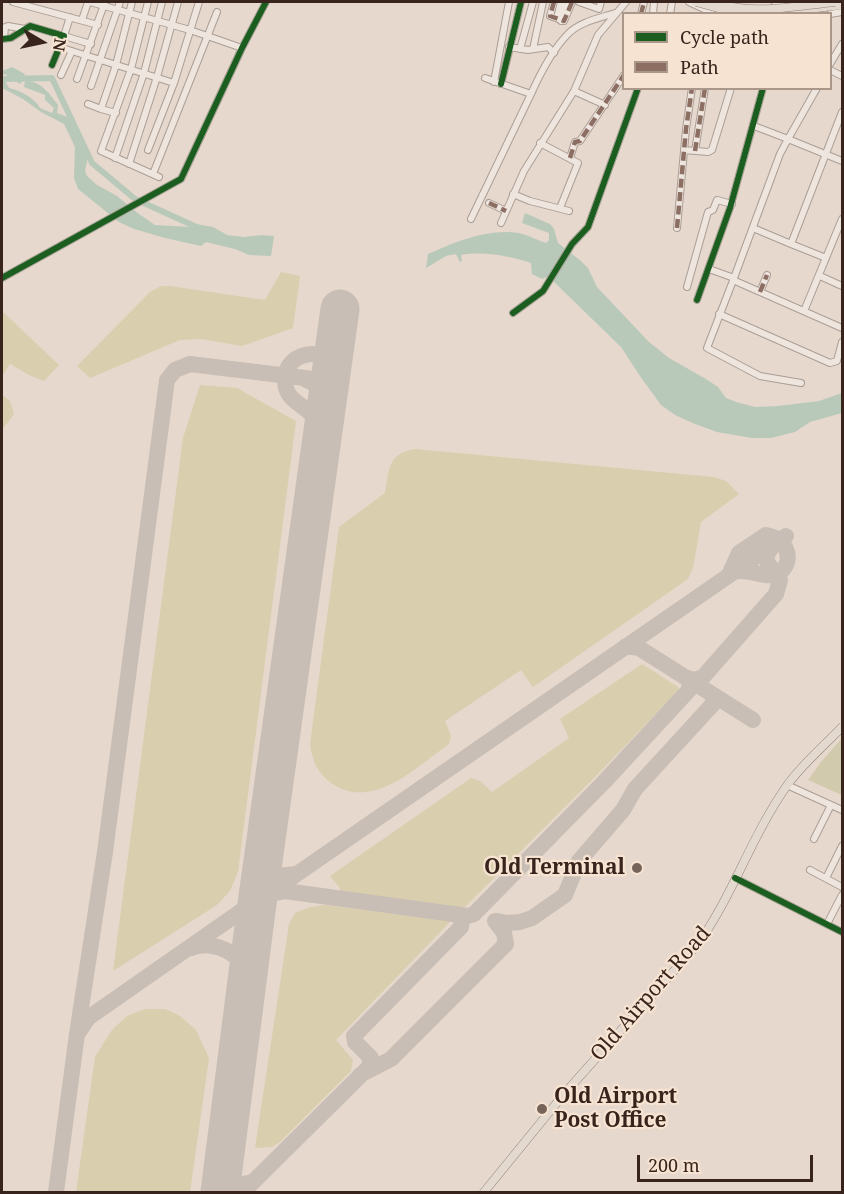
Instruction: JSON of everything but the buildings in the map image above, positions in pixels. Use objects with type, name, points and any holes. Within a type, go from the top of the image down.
[{"type":"main road","points":[[696,2],[734,12]]},
{"type":"main road","points":[[713,2],[750,9],[835,2]]},
{"type":"main road","points":[[781,12],[843,4]]},
{"type":"main road","name":"Old Airport Road","points":[[484,1192],[564,1094],[698,944],[714,921],[759,832],[787,785],[843,727]]},
{"type":"street","points":[[13,2],[82,20],[110,31]]},
{"type":"street","points":[[82,20],[89,2],[119,5],[130,12],[242,48]]},
{"type":"street","points":[[100,109],[116,65],[132,2]]},
{"type":"street","points":[[148,2],[131,69],[101,151],[156,176],[217,12]]},
{"type":"street","points":[[115,158],[144,73],[162,2]]},
{"type":"street","points":[[129,164],[178,2]]},
{"type":"street","points":[[147,150],[174,83],[199,2]]},
{"type":"street","points":[[2,278],[181,179],[266,2]]},
{"type":"street","points":[[498,83],[508,2]]},
{"type":"street","points":[[498,83],[521,2]]},
{"type":"street","points":[[520,49],[532,2]]},
{"type":"street","points":[[533,49],[543,2]]},
{"type":"street","points":[[554,2],[550,16],[564,21],[572,2]]},
{"type":"street","points":[[559,20],[561,2]]},
{"type":"street","points":[[559,20],[566,2]]},
{"type":"street","points":[[587,3],[598,9],[601,2]]},
{"type":"street","points":[[501,223],[524,171],[574,91],[598,35],[626,2]]},
{"type":"street","points":[[689,2],[712,12]]},
{"type":"street","points":[[743,12],[746,6],[805,2]]},
{"type":"street","points":[[77,80],[104,3]]},
{"type":"street","points":[[91,86],[119,5]]},
{"type":"street","points":[[471,219],[531,94],[568,33],[618,11]]},
{"type":"street","points":[[52,65],[70,17]]},
{"type":"street","points":[[25,29],[5,27],[3,39],[11,38],[30,26],[91,44]]},
{"type":"street","points":[[832,62],[843,44]]},
{"type":"street","points":[[59,47],[174,83]]},
{"type":"street","points":[[509,47],[520,49],[548,47],[554,53]]},
{"type":"street","points":[[61,75],[72,51]]},
{"type":"street","points":[[485,78],[531,94]]},
{"type":"street","points":[[570,159],[575,142],[580,141],[622,78]]},
{"type":"street","points":[[513,313],[543,291],[572,244],[588,227],[637,90]]},
{"type":"street","points":[[676,228],[692,90]]},
{"type":"street","points":[[695,151],[705,90]]},
{"type":"street","points":[[684,150],[708,152],[712,150],[730,90]]},
{"type":"street","points":[[697,300],[732,204],[762,90]]},
{"type":"street","points":[[801,383],[760,376],[707,348],[780,154],[816,90]]},
{"type":"street","points":[[574,91],[605,105]]},
{"type":"street","points":[[88,105],[128,120]]},
{"type":"street","points":[[790,244],[843,112]]},
{"type":"street","points":[[754,126],[843,161]]},
{"type":"street","points":[[540,143],[578,163],[560,208]]},
{"type":"street","points":[[513,194],[569,211]]},
{"type":"street","points":[[687,287],[708,212],[713,210],[717,200],[732,204]]},
{"type":"street","points":[[489,203],[506,211]]},
{"type":"street","points":[[804,310],[843,219]]},
{"type":"street","points":[[753,228],[826,258]]},
{"type":"street","points":[[709,269],[843,328]]},
{"type":"street","points":[[760,292],[767,275]]},
{"type":"street","points":[[820,276],[843,286]]},
{"type":"street","points":[[719,314],[830,363],[837,361],[843,342]]},
{"type":"street","points":[[787,785],[843,810]]},
{"type":"street","points":[[814,839],[831,805]]},
{"type":"street","points":[[826,878],[843,846]]},
{"type":"street","points":[[810,870],[843,887]]},
{"type":"street","points":[[735,878],[843,932]]},
{"type":"street","points":[[827,924],[843,896]]},
{"type":"shaded area","points":[[12,67],[45,90],[58,105],[57,113],[68,117],[86,154],[87,176],[139,214],[155,225],[192,227],[196,224],[213,227],[227,235],[274,236],[271,256],[249,255],[206,242],[201,246],[165,238],[119,222],[78,189],[74,178],[75,147],[64,124],[2,88],[2,71]],"holes":[[[5,74],[20,84],[25,81],[24,87],[45,95],[45,100],[54,108],[52,113],[40,108],[26,95],[9,88],[2,75]]]},
{"type":"shaded area","points":[[525,213],[550,224],[558,243],[588,268],[597,287],[649,342],[669,358],[718,387],[726,398],[755,407],[819,401],[842,393],[842,413],[810,422],[795,432],[771,438],[752,438],[717,432],[675,415],[661,405],[621,347],[553,281],[547,277],[542,279],[532,274],[531,263],[487,254],[461,255],[462,261],[460,262],[456,254],[446,256],[426,268],[428,254],[484,234],[519,233],[546,243],[549,240],[549,233],[522,223]]},
{"type":"shaded area","points":[[281,272],[300,276],[293,328],[242,346],[201,339],[180,340],[90,378],[77,366],[150,292],[161,286],[265,300]]},
{"type":"shaded area","points":[[2,311],[59,365],[44,381],[10,364],[2,376]]},
{"type":"shaded area","points":[[200,385],[237,388],[296,421],[238,872],[230,891],[217,905],[113,971],[183,438]]},
{"type":"shaded area","points":[[2,395],[10,401],[14,414],[2,430]]},
{"type":"shaded area","points":[[415,449],[714,477],[726,481],[739,494],[701,522],[693,568],[688,579],[533,687],[521,670],[445,721],[451,736],[449,744],[408,774],[378,789],[363,792],[347,791],[331,783],[319,771],[312,756],[310,744],[339,527],[385,493],[389,470],[394,459],[406,451]]},
{"type":"shaded area","points":[[642,664],[678,687],[679,690],[464,908],[340,891],[330,876],[471,778],[480,781],[492,792],[569,738],[560,719]]},
{"type":"shaded area","points":[[842,738],[842,795],[808,780]]},
{"type":"shaded area","points":[[325,905],[451,921],[336,1040],[353,1060],[351,1071],[280,1142],[272,1147],[255,1148],[289,924],[295,913],[310,907]]},
{"type":"shaded area","points":[[145,1009],[165,1009],[180,1016],[196,1030],[209,1058],[190,1192],[76,1192],[95,1057],[112,1030],[127,1016]]},
{"type":"waterway","points":[[2,79],[52,78],[92,163],[135,199],[201,229]]},
{"type":"taxiway","points":[[322,441],[316,419],[291,398],[285,382],[287,370],[293,361],[312,354],[322,355],[331,360],[338,368],[340,380],[336,401],[323,437]]},
{"type":"taxiway","points":[[56,1192],[105,852],[167,380],[175,370],[190,364],[313,379],[325,374],[333,362]]},
{"type":"taxiway","points":[[306,380],[320,389],[327,405]]},
{"type":"taxiway","points":[[729,575],[739,553],[766,535],[782,542],[785,547],[788,556],[787,563],[776,575],[748,571],[734,572]]},
{"type":"taxiway","points":[[256,911],[264,899],[278,887],[786,536]]},
{"type":"taxiway","points":[[687,678],[694,680],[703,677],[776,594],[780,580],[767,561],[773,546]]},
{"type":"taxiway","points":[[626,646],[639,648],[753,720]]},
{"type":"taxiway","points":[[468,916],[474,914],[604,782],[689,690],[690,685],[687,678]]},
{"type":"taxiway","points":[[360,1075],[391,1059],[506,944],[504,933],[495,921],[520,922],[532,918],[565,895],[579,861],[623,810],[635,789],[713,704],[711,694]]},
{"type":"taxiway","points":[[264,854],[268,865],[278,876],[296,874]]},
{"type":"taxiway","points":[[271,894],[285,891],[468,916]]},
{"type":"taxiway","points":[[78,1033],[88,1018],[250,905],[259,893]]},
{"type":"taxiway","points":[[243,1192],[369,1067],[371,1058],[355,1042],[354,1036],[461,927],[462,918],[459,915]]},
{"type":"taxiway","points":[[191,948],[209,946],[227,951],[241,963],[247,980]]},
{"type":"taxiway","points":[[223,1171],[226,1181],[230,1183],[252,1182]]},
{"type":"runway","points":[[220,1192],[256,911],[340,309]]},
{"type":"marked path","points":[[554,2],[550,16],[564,21],[572,2]]},
{"type":"marked path","points":[[642,12],[644,2]]},
{"type":"marked path","points":[[570,158],[575,142],[580,141],[622,78]]},
{"type":"marked path","points":[[677,228],[692,90]]},
{"type":"marked path","points":[[695,151],[705,90]]},
{"type":"marked path","points":[[489,203],[506,211]]},
{"type":"marked path","points":[[760,292],[767,275]]},
{"type":"cycle path","points":[[2,278],[181,179],[266,2]]},
{"type":"cycle path","points":[[501,84],[521,2]]},
{"type":"cycle path","points":[[2,39],[11,38],[30,26],[64,36],[52,65]]},
{"type":"cycle path","points":[[513,313],[543,291],[572,244],[588,227],[637,90]]},
{"type":"cycle path","points":[[697,300],[730,208],[762,90]]},
{"type":"cycle path","points":[[735,878],[842,932]]},
{"type":"place","name":"Old Terminal","points":[[637,868]]},
{"type":"place","name":"Old Airport Post Office","points":[[542,1109]]}]
